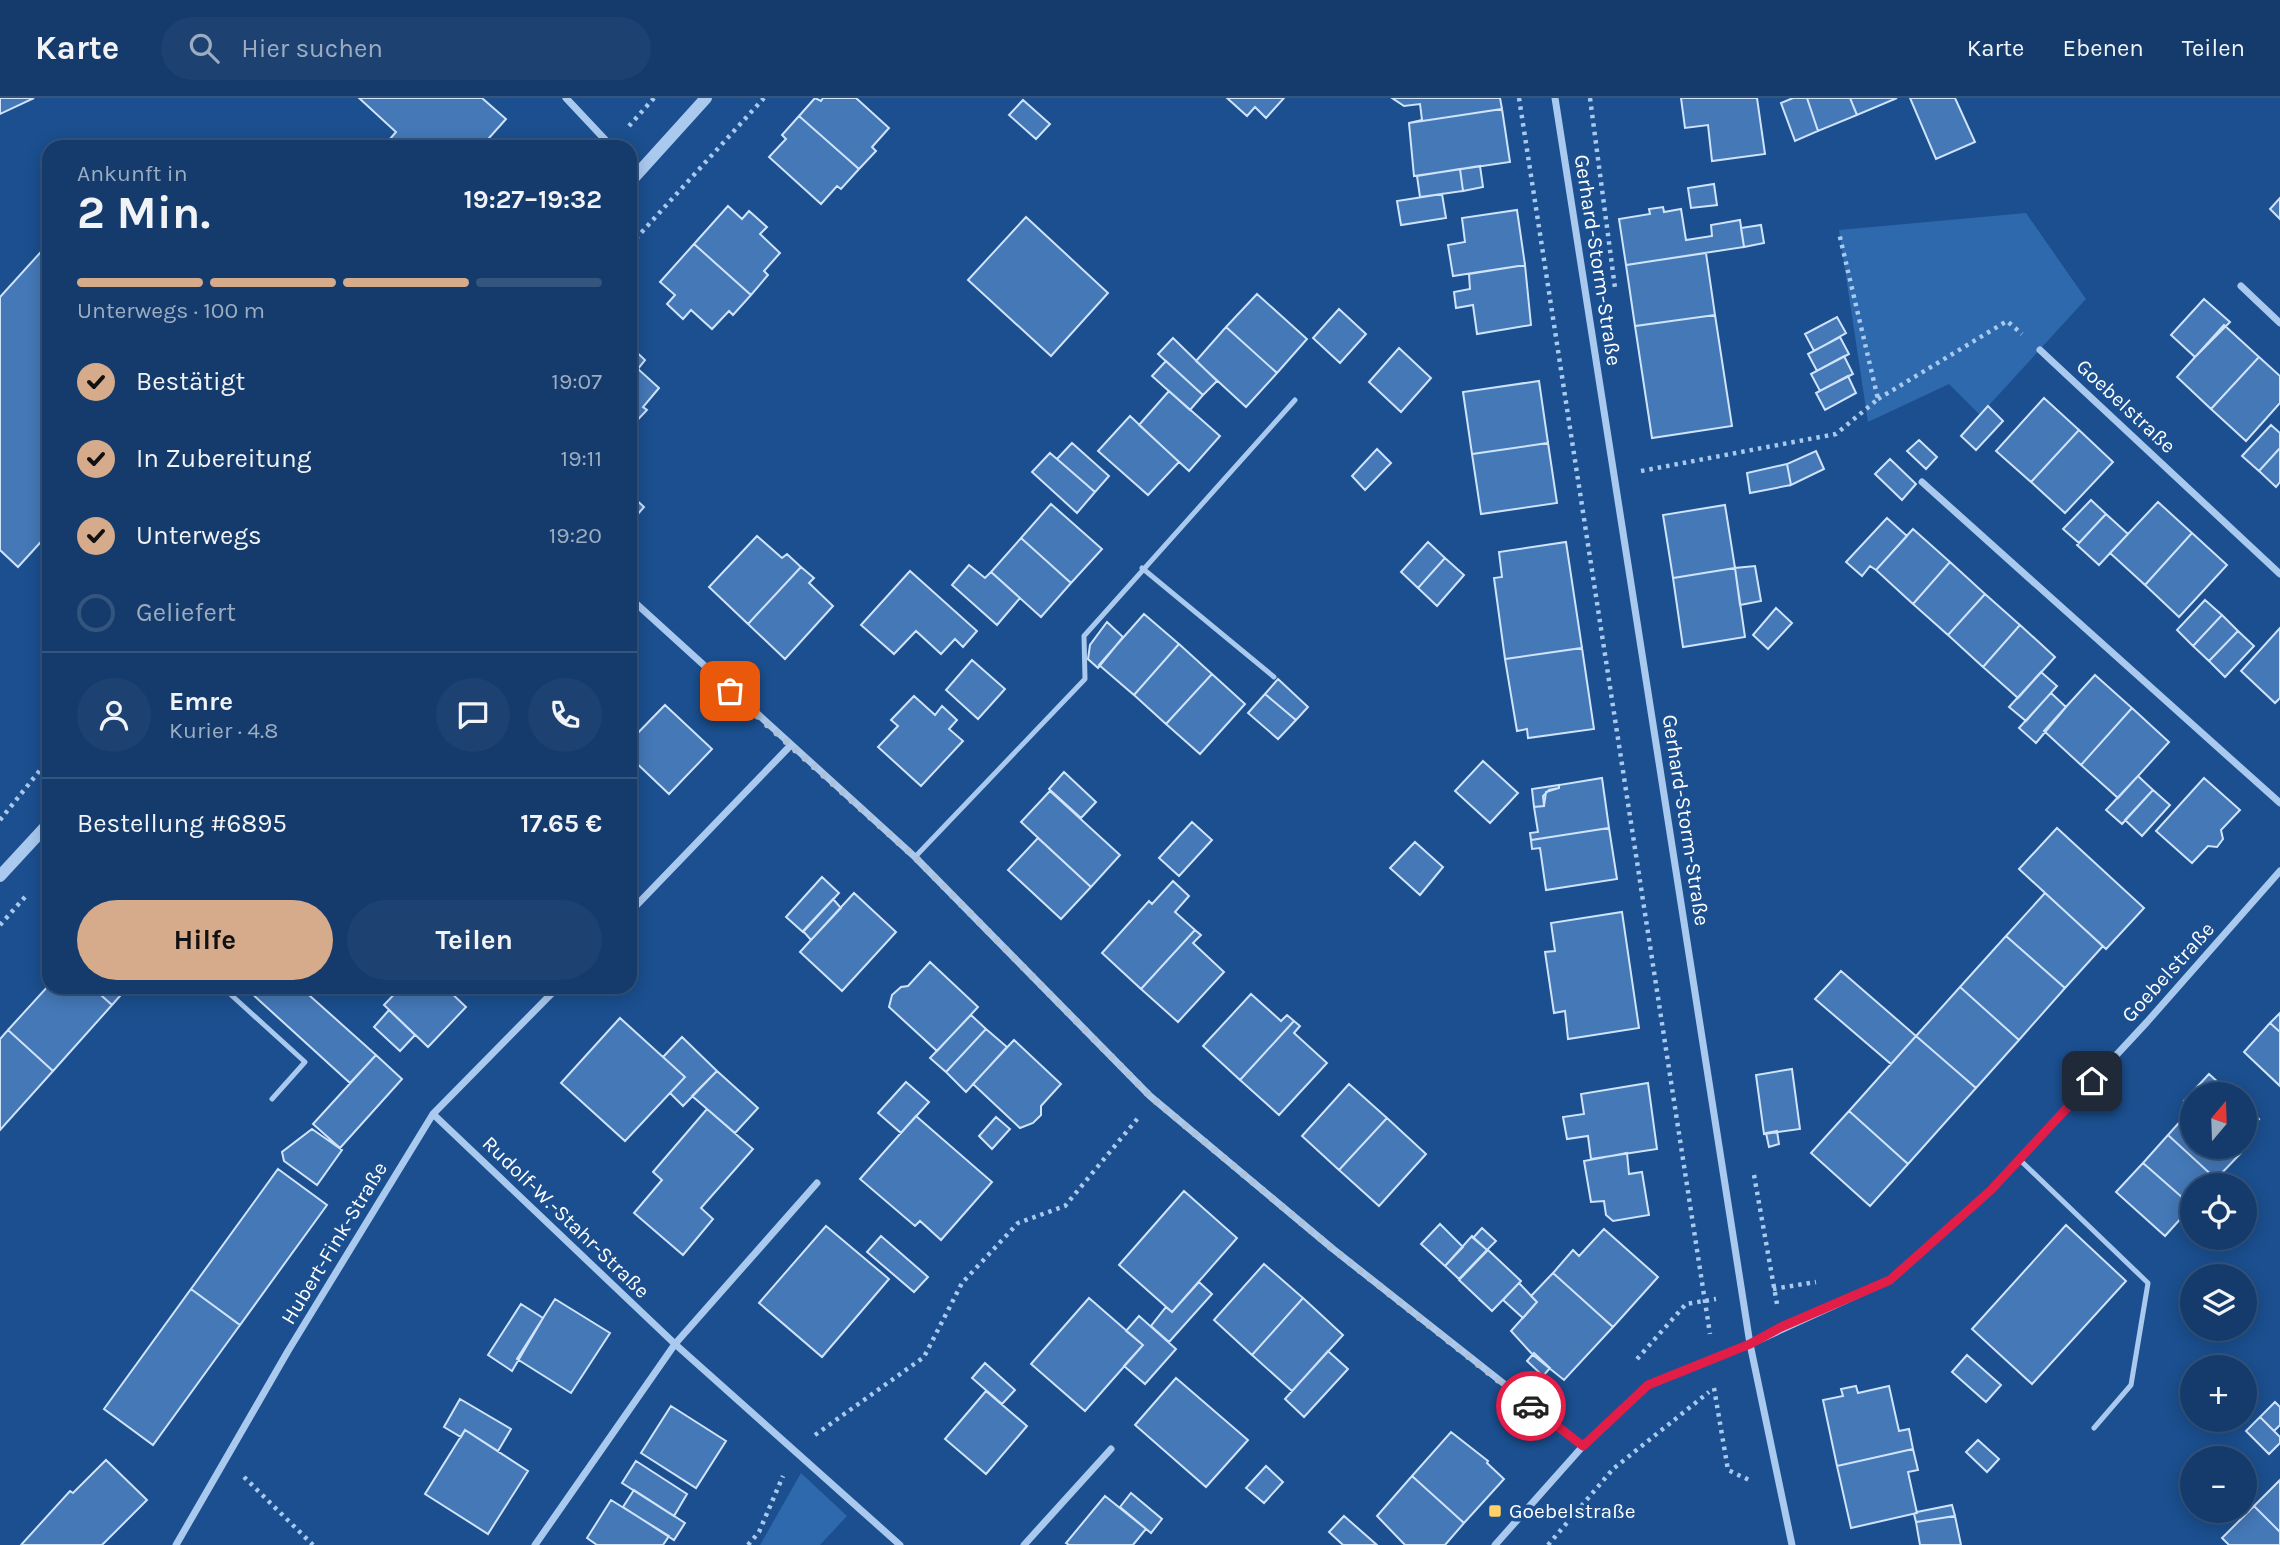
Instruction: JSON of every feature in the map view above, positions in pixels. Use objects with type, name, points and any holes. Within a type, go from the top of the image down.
[{"type":"street","points":[[566,98],[606,140]]},
{"type":"street","points":[[637,165],[706,98]]},
{"type":"street","name":"Gerhard-Storm-Straße","points":[[1555,98],[1750,1344],[1792,1545]]},
{"type":"street","points":[[2241,286],[2280,323]]},
{"type":"street","name":"Goebelstraße","points":[[2040,350],[2280,574]]},
{"type":"street","points":[[1922,482],[2280,803]]},
{"type":"street","points":[[637,604],[915,857],[1150,1096],[1333,1249],[1583,1446]]},
{"type":"street","points":[[637,905],[790,746]]},
{"type":"street","points":[[0,876],[42,830]]},
{"type":"street","name":"Goebelstraße","points":[[1495,1545],[1583,1446],[1648,1385],[1750,1344],[1781,1327],[1890,1280],[1991,1190],[2020,1160],[2147,1022],[2280,871]]},
{"type":"street","name":"Hubert-Fink-Straße","points":[[176,1545],[433,1114],[551,994]]},
{"type":"street","name":"Rudolf-W.-Stahr-Straße","points":[[433,1114],[675,1344],[900,1545]]},
{"type":"street","points":[[535,1545],[675,1344],[817,1183]]},
{"type":"street","points":[[1024,1545],[1111,1449]]},
{"type":"lane","points":[[915,857],[1085,679],[1084,636],[1295,400]]},
{"type":"lane","points":[[1143,568],[1274,677]]},
{"type":"lane","points":[[230,994],[305,1062],[272,1099]]},
{"type":"lane","points":[[2020,1160],[2147,1283],[2131,1385],[2094,1427]]},
{"type":"path","points":[[617,140],[654,98]]},
{"type":"path","points":[[637,237],[764,98]]},
{"type":"path","points":[[1519,98],[1705,1301],[1714,1388],[1728,1470],[1782,1495]]},
{"type":"path","points":[[1839,233],[1878,399]]},
{"type":"path","points":[[1640,471],[1836,434],[1878,399],[2007,321]]},
{"type":"path","points":[[0,820],[42,768]]},
{"type":"path","points":[[748,1545],[759,1532],[793,1450],[924,1357],[962,1283],[1018,1223],[1065,1206],[1132,1129],[1150,1096]]},
{"type":"path","points":[[1632,1364],[1686,1304],[1821,1281]]},
{"type":"path","points":[[226,1460],[313,1545]]},
{"type":"shaded area","points":[[2026,213],[2086,299],[1980,415],[1949,384],[1868,422],[1839,230]]},
{"type":"shaded area","points":[[801,1473],[847,1516],[820,1545],[760,1545]]},
{"type":"building","points":[[0,98],[34,98],[0,114]]},
{"type":"building","points":[[359,98],[482,98],[506,119],[487,140],[389,140],[396,132]]},
{"type":"building","points":[[815,98],[821,101],[823,98],[856,98],[889,128],[872,147],[876,151],[859,169],[799,116]]},
{"type":"building","points":[[1227,98],[1284,98],[1266,118],[1255,107],[1247,116]]},
{"type":"building","points":[[1392,98],[1500,98],[1502,109],[1409,123],[1422,120],[1420,104],[1404,106]]},
{"type":"building","points":[[1681,98],[1757,98],[1765,154],[1712,161],[1708,125],[1685,128]]},
{"type":"building","points":[[1793,98],[1807,98],[1818,131],[1795,141],[1781,103]]},
{"type":"building","points":[[1807,98],[1850,98],[1857,115],[1818,131]]},
{"type":"building","points":[[1850,98],[1897,98],[1857,115]]},
{"type":"building","points":[[1910,98],[1955,98],[1975,142],[1936,159]]},
{"type":"building","points":[[1023,100],[1050,124],[1036,139],[1009,115]]},
{"type":"building","points":[[1502,109],[1510,162],[1414,176],[1409,123]]},
{"type":"building","points":[[799,116],[859,169],[841,189],[837,186],[821,204],[769,157],[786,139],[782,135]]},
{"type":"building","points":[[1480,166],[1483,187],[1463,191],[1460,169]]},
{"type":"building","points":[[1460,169],[1463,191],[1420,197],[1417,176]]},
{"type":"building","points":[[1714,184],[1717,205],[1691,208],[1688,188]]},
{"type":"building","points":[[1442,194],[1446,218],[1401,225],[1397,201]]},
{"type":"building","points":[[2280,198],[2280,219],[2270,209]]},
{"type":"building","points":[[728,206],[742,219],[749,211],[767,227],[760,234],[780,253],[764,271],[768,275],[751,295],[694,244]]},
{"type":"building","points":[[1663,207],[1664,212],[1681,209],[1686,240],[1712,236],[1711,225],[1740,220],[1744,247],[1626,265],[1619,219],[1650,214],[1649,209]]},
{"type":"building","points":[[1517,210],[1525,265],[1453,276],[1448,245],[1465,242],[1462,218]]},
{"type":"building","points":[[1026,217],[1108,293],[1051,356],[968,280]]},
{"type":"building","points":[[1761,225],[1764,243],[1744,247],[1741,228]]},
{"type":"building","points":[[694,244],[751,295],[733,315],[729,311],[712,329],[691,310],[683,319],[667,304],[675,295],[660,282]]},
{"type":"building","points":[[42,251],[42,541],[18,567],[0,550],[0,297]]},
{"type":"building","points":[[1706,253],[1715,315],[1635,326],[1626,265]]},
{"type":"building","points":[[1525,265],[1531,325],[1477,334],[1473,305],[1456,308],[1454,292],[1470,289],[1469,274]]},
{"type":"building","points":[[1257,294],[1307,339],[1277,373],[1226,327]]},
{"type":"building","points":[[2204,299],[2230,322],[2195,357],[2171,335]]},
{"type":"building","points":[[1339,309],[1366,334],[1340,363],[1313,338]]},
{"type":"building","points":[[1715,315],[1732,426],[1652,438],[1635,326]]},
{"type":"building","points":[[1837,317],[1846,333],[1814,351],[1805,334]]},
{"type":"building","points":[[2224,325],[2259,357],[2211,409],[2177,377]]},
{"type":"building","points":[[1226,327],[1277,373],[1246,407],[1196,361]]},
{"type":"building","points":[[1840,337],[1849,354],[1817,371],[1808,354]]},
{"type":"building","points":[[1173,338],[1217,381],[1203,395],[1158,354]]},
{"type":"building","points":[[1399,348],[1431,378],[1401,412],[1369,382]]},
{"type":"building","points":[[637,353],[645,360],[638,369],[659,388],[643,407],[647,410],[637,421]]},
{"type":"building","points":[[1844,356],[1853,374],[1820,391],[1811,374]]},
{"type":"building","points":[[2259,357],[2280,376],[2280,403],[2246,441],[2211,409]]},
{"type":"building","points":[[1166,361],[1203,395],[1190,410],[1152,376]]},
{"type":"building","points":[[1848,376],[1856,393],[1825,410],[1816,393]]},
{"type":"building","points":[[1539,381],[1548,443],[1472,454],[1463,392]]},
{"type":"building","points":[[1169,391],[1220,436],[1189,471],[1139,425]]},
{"type":"building","points":[[2044,398],[2079,430],[2031,482],[1996,451]]},
{"type":"building","points":[[1988,406],[2003,421],[1976,450],[1961,436]]},
{"type":"building","points":[[1130,416],[1179,462],[1148,495],[1098,451]]},
{"type":"building","points":[[2271,425],[2280,433],[2280,448],[2259,471],[2242,456]]},
{"type":"building","points":[[2079,430],[2113,462],[2065,513],[2031,482]]},
{"type":"building","points":[[1919,440],[1937,457],[1926,469],[1907,451]]},
{"type":"building","points":[[1072,443],[1109,476],[1095,492],[1057,459]]},
{"type":"building","points":[[1548,443],[1557,503],[1481,514],[1472,454]]},
{"type":"building","points":[[2280,448],[2280,482],[2276,487],[2259,471]]},
{"type":"building","points":[[1377,449],[1391,463],[1365,490],[1352,476]]},
{"type":"building","points":[[1816,451],[1824,469],[1791,485],[1787,464]]},
{"type":"building","points":[[1050,453],[1095,492],[1077,513],[1032,472]]},
{"type":"building","points":[[1890,459],[1916,484],[1902,500],[1875,474]]},
{"type":"building","points":[[1787,464],[1791,485],[1750,493],[1747,473]]},
{"type":"building","points":[[637,500],[644,507],[637,515]]},
{"type":"building","points":[[2091,500],[2106,514],[2079,543],[2063,529]]},
{"type":"building","points":[[2158,502],[2192,533],[2145,585],[2110,553]]},
{"type":"building","points":[[1051,504],[1102,549],[1071,583],[1021,538]]},
{"type":"building","points":[[1725,505],[1735,568],[1673,578],[1663,515]]},
{"type":"building","points":[[2106,514],[2128,534],[2099,565],[2077,545]]},
{"type":"building","points":[[1887,518],[1907,536],[1876,570],[1870,566],[1862,576],[1846,562]]},
{"type":"building","points":[[1913,529],[1950,562],[1913,604],[1876,570]]},
{"type":"building","points":[[2192,533],[2227,565],[2179,617],[2145,585]]},
{"type":"building","points":[[757,536],[782,558],[787,554],[801,567],[748,624],[709,587]]},
{"type":"building","points":[[1021,538],[1071,583],[1041,617],[991,572]]},
{"type":"building","points":[[1428,542],[1445,558],[1418,588],[1401,572]]},
{"type":"building","points":[[1566,542],[1582,648],[1505,659],[1494,578],[1502,577],[1499,552]]},
{"type":"building","points":[[1445,558],[1464,575],[1437,606],[1418,588]]},
{"type":"building","points":[[1950,562],[1985,594],[1948,635],[1913,604]]},
{"type":"building","points":[[969,565],[985,578],[991,572],[1020,598],[997,625],[952,585]]},
{"type":"building","points":[[1755,566],[1761,601],[1740,605],[1735,568]]},
{"type":"building","points":[[801,567],[814,578],[809,583],[833,606],[785,659],[748,624]]},
{"type":"building","points":[[1735,568],[1745,637],[1683,647],[1673,578]]},
{"type":"building","points":[[910,571],[977,631],[963,647],[955,639],[941,654],[916,631],[894,654],[861,625]]},
{"type":"building","points":[[1985,594],[2020,625],[1983,667],[1948,635]]},
{"type":"building","points":[[2205,600],[2222,615],[2193,646],[2177,630]]},
{"type":"building","points":[[1776,608],[1792,623],[1768,649],[1753,635]]},
{"type":"building","points":[[1144,614],[1179,644],[1134,695],[1099,665]]},
{"type":"building","points":[[2222,615],[2238,631],[2209,661],[2193,646]]},
{"type":"building","points":[[1107,622],[1123,637],[1098,668],[1088,659],[1090,645]]},
{"type":"building","points":[[2020,625],[2055,657],[2018,698],[1983,667]]},
{"type":"building","points":[[2280,628],[2280,698],[2275,703],[2241,671]]},
{"type":"building","points":[[2238,631],[2254,646],[2225,677],[2209,661]]},
{"type":"building","points":[[1179,644],[1212,674],[1166,724],[1134,695]]},
{"type":"building","points":[[1582,648],[1594,729],[1528,738],[1527,729],[1517,731],[1505,659]]},
{"type":"building","points":[[972,660],[1005,689],[978,719],[946,690]]},
{"type":"building","points":[[2041,672],[2057,686],[2026,721],[2009,707]]},
{"type":"building","points":[[1212,674],[1245,704],[1200,754],[1166,724]]},
{"type":"building","points":[[2095,675],[2132,708],[2081,765],[2044,731]]},
{"type":"building","points":[[1278,679],[1308,707],[1296,720],[1265,694]]},
{"type":"building","points":[[2051,693],[2066,707],[2036,743],[2019,728]]},
{"type":"building","points":[[1265,694],[1296,720],[1278,739],[1248,713]]},
{"type":"building","points":[[914,696],[935,715],[942,706],[957,720],[949,729],[963,741],[921,786],[878,747],[898,726],[891,720]]},
{"type":"building","points":[[665,705],[712,749],[669,794],[637,764],[637,734]]},
{"type":"building","points":[[2132,708],[2169,742],[2118,798],[2081,765]]},
{"type":"building","points":[[1483,761],[1518,793],[1490,823],[1455,791]]},
{"type":"building","points":[[1064,772],[1096,802],[1081,818],[1049,789]]},
{"type":"building","points":[[2138,776],[2153,790],[2122,824],[2106,810]]},
{"type":"building","points":[[1602,778],[1609,828],[1531,840],[1530,833],[1538,832],[1534,807],[1544,806],[1546,792],[1559,788],[1559,785]]},
{"type":"building","points":[[2204,778],[2240,810],[2221,830],[2223,839],[2217,847],[2208,846],[2192,863],[2156,831]]},
{"type":"building","points":[[1559,785],[1559,788],[1549,790],[1543,796],[1544,806],[1534,807],[1532,789]]},
{"type":"building","points":[[2153,790],[2170,805],[2142,836],[2125,820]]},
{"type":"building","points":[[1050,791],[1120,855],[1091,887],[1021,822]]},
{"type":"building","points":[[1192,822],[1212,840],[1179,876],[1159,858]]},
{"type":"building","points":[[1609,828],[1617,879],[1546,890],[1540,848],[1532,849],[1531,840]]},
{"type":"building","points":[[2057,828],[2144,908],[2106,949],[2019,869]]},
{"type":"building","points":[[1038,838],[1091,887],[1061,919],[1008,870]]},
{"type":"building","points":[[1415,842],[1443,867],[1420,895],[1390,868]]},
{"type":"building","points":[[822,877],[839,893],[803,932],[786,917]]},
{"type":"building","points":[[1173,881],[1189,896],[1175,912],[1195,930],[1141,989],[1102,953],[1149,901],[1152,904]]},
{"type":"building","points":[[854,893],[896,932],[842,991],[800,952]]},
{"type":"building","points":[[2045,893],[2103,946],[2065,988],[2006,936]]},
{"type":"building","points":[[833,899],[841,908],[811,940],[803,931]]},
{"type":"building","points":[[1622,912],[1639,1028],[1568,1039],[1565,1011],[1554,1013],[1545,952],[1555,951],[1551,923]]},
{"type":"building","points":[[1195,930],[1201,935],[1193,943],[1224,972],[1178,1022],[1141,989]]},
{"type":"building","points":[[2006,936],[2065,988],[2019,1040],[1960,987]]},
{"type":"building","points":[[930,962],[978,1007],[937,1051],[889,1007],[892,995],[901,987],[908,986]]},
{"type":"building","points":[[1841,971],[1916,1036],[1891,1064],[1815,999]]},
{"type":"building","points":[[1960,987],[2019,1040],[1976,1088],[1916,1036]]},
{"type":"building","points":[[42,993],[100,994],[112,1005],[53,1071],[8,1030]]},
{"type":"building","points":[[100,994],[122,994],[112,1005]]},
{"type":"building","points":[[252,994],[308,994],[376,1055],[350,1083]]},
{"type":"building","points":[[394,994],[452,994],[466,1007],[428,1047],[384,1005]]},
{"type":"building","points":[[1251,994],[1281,1021],[1287,1015],[1294,1021],[1240,1080],[1203,1046]]},
{"type":"building","points":[[389,1010],[415,1035],[400,1051],[374,1027]]},
{"type":"building","points":[[2280,1013],[2280,1032],[2270,1023]]},
{"type":"building","points":[[971,1015],[986,1029],[946,1072],[930,1058]]},
{"type":"building","points":[[620,1018],[685,1077],[625,1141],[561,1083]]},
{"type":"building","points":[[1294,1021],[1300,1026],[1294,1033],[1327,1063],[1279,1115],[1240,1080]]},
{"type":"building","points":[[2270,1023],[2280,1032],[2280,1086],[2244,1052]]},
{"type":"building","points":[[986,1029],[1007,1047],[966,1092],[946,1072]]},
{"type":"building","points":[[8,1030],[53,1071],[0,1130],[0,1039]]},
{"type":"building","points":[[1916,1036],[1976,1088],[1908,1164],[1849,1111]]},
{"type":"building","points":[[682,1037],[717,1071],[683,1106],[670,1093],[685,1077],[663,1057]]},
{"type":"building","points":[[1014,1040],[1061,1084],[1041,1106],[1041,1115],[1033,1123],[1020,1128],[973,1084]]},
{"type":"building","points":[[376,1055],[402,1079],[340,1148],[313,1124]]},
{"type":"building","points":[[1792,1069],[1800,1129],[1764,1134],[1756,1075]]},
{"type":"building","points":[[717,1071],[758,1108],[735,1133],[692,1096]]},
{"type":"building","points":[[2209,1074],[2218,1082],[2202,1082]]},
{"type":"building","points":[[906,1082],[929,1102],[901,1133],[878,1113]]},
{"type":"building","points":[[1648,1083],[1657,1149],[1591,1159],[1588,1136],[1567,1139],[1563,1117],[1584,1114],[1581,1094]]},
{"type":"building","points":[[1349,1084],[1387,1118],[1339,1170],[1302,1136]]},
{"type":"building","points":[[707,1109],[753,1149],[701,1208],[713,1219],[683,1255],[634,1213],[662,1180],[653,1172]]},
{"type":"building","points":[[1849,1111],[1908,1164],[1870,1206],[1811,1153]]},
{"type":"building","points":[[916,1116],[992,1182],[941,1240],[920,1221],[915,1226],[860,1179]]},
{"type":"building","points":[[996,1117],[1010,1129],[992,1149],[979,1136]]},
{"type":"building","points":[[1387,1118],[1426,1154],[1379,1206],[1339,1170]]},
{"type":"building","points":[[2180,1122],[2180,1146],[2168,1135]]},
{"type":"building","points":[[312,1129],[342,1150],[317,1185],[284,1161],[282,1152]]},
{"type":"building","points":[[1777,1131],[1779,1144],[1769,1147],[1766,1133]]},
{"type":"building","points":[[2168,1135],[2180,1146],[2180,1159],[2194,1159],[2209,1173],[2180,1173],[2180,1195],[2143,1163]]},
{"type":"building","points":[[1627,1153],[1629,1174],[1642,1172],[1649,1215],[1613,1221],[1606,1215],[1604,1201],[1591,1202],[1584,1161]]},
{"type":"building","points":[[2194,1159],[2235,1159],[2222,1173],[2209,1173]]},
{"type":"building","points":[[2143,1163],[2180,1195],[2180,1219],[2165,1236],[2116,1192]]},
{"type":"building","points":[[278,1169],[327,1205],[240,1325],[191,1289]]},
{"type":"building","points":[[1184,1191],[1237,1238],[1172,1312],[1119,1265]]},
{"type":"building","points":[[1440,1224],[1463,1247],[1445,1266],[1421,1244]]},
{"type":"building","points":[[2066,1225],[2126,1281],[2032,1384],[1972,1329]]},
{"type":"building","points":[[826,1226],[889,1279],[822,1357],[759,1303]]},
{"type":"building","points":[[1482,1228],[1496,1241],[1487,1250],[1473,1238]]},
{"type":"building","points":[[1604,1229],[1658,1277],[1613,1327],[1553,1273],[1573,1250],[1579,1256]]},
{"type":"building","points":[[881,1236],[928,1277],[914,1292],[867,1252]]},
{"type":"building","points":[[1472,1236],[1487,1250],[1459,1279],[1445,1266]]},
{"type":"building","points":[[1488,1250],[1521,1281],[1492,1311],[1459,1280]]},
{"type":"building","points":[[1264,1264],[1303,1298],[1252,1355],[1214,1320]]},
{"type":"building","points":[[1553,1273],[1613,1327],[1564,1380],[1533,1355],[1511,1331],[1537,1302],[1531,1296]]},
{"type":"building","points":[[1199,1282],[1212,1294],[1169,1342],[1151,1326],[1166,1307],[1172,1312]]},
{"type":"building","points":[[1519,1283],[1537,1302],[1523,1318],[1503,1300]]},
{"type":"building","points":[[191,1289],[240,1325],[153,1445],[104,1409]]},
{"type":"building","points":[[1089,1298],[1143,1345],[1085,1411],[1031,1364]]},
{"type":"building","points":[[1303,1298],[1343,1335],[1292,1391],[1252,1355]]},
{"type":"building","points":[[555,1299],[610,1333],[571,1393],[517,1359]]},
{"type":"building","points":[[521,1304],[543,1318],[512,1371],[488,1355]]},
{"type":"building","points":[[1139,1316],[1176,1349],[1145,1384],[1124,1366],[1143,1345],[1126,1331]]},
{"type":"building","points":[[1328,1351],[1348,1369],[1304,1417],[1285,1399]]},
{"type":"building","points":[[1534,1353],[1550,1368],[1543,1376],[1527,1361]]},
{"type":"building","points":[[1967,1355],[2001,1385],[1986,1402],[1952,1372]]},
{"type":"building","points":[[985,1363],[1015,1390],[1002,1404],[972,1378]]},
{"type":"building","points":[[1176,1378],[1248,1440],[1206,1487],[1135,1425]]},
{"type":"building","points":[[1856,1386],[1858,1393],[1889,1386],[1899,1431],[1909,1429],[1913,1449],[1837,1466],[1823,1400],[1843,1396],[1841,1389]]},
{"type":"building","points":[[986,1391],[1027,1426],[986,1474],[945,1439]]},
{"type":"building","points":[[460,1399],[511,1429],[498,1451],[465,1430],[461,1437],[444,1427]]},
{"type":"building","points":[[2275,1402],[2280,1407],[2280,1425],[2274,1431],[2260,1417]]},
{"type":"building","points":[[671,1406],[726,1441],[696,1488],[641,1453]]},
{"type":"building","points":[[2260,1417],[2280,1437],[2280,1443],[2269,1454],[2247,1432],[2257,1432],[2257,1420]]},
{"type":"building","points":[[465,1430],[528,1471],[488,1534],[425,1494]]},
{"type":"building","points":[[1451,1432],[1488,1461],[1504,1479],[1464,1523],[1412,1476]]},
{"type":"building","points":[[1978,1440],[1999,1459],[1987,1472],[1966,1452]]},
{"type":"building","points":[[1913,1449],[1918,1470],[1908,1472],[1917,1513],[1851,1528],[1837,1466]]},
{"type":"building","points":[[106,1460],[147,1500],[102,1545],[21,1545],[70,1491],[73,1493]]},
{"type":"building","points":[[636,1461],[687,1494],[674,1516],[622,1483]]},
{"type":"building","points":[[1266,1466],[1283,1482],[1264,1503],[1246,1488]]},
{"type":"building","points":[[1412,1476],[1464,1523],[1445,1545],[1405,1545],[1377,1516]]},
{"type":"building","points":[[2280,1480],[2280,1532],[2257,1509],[2257,1503]]},
{"type":"building","points":[[634,1490],[685,1523],[674,1540],[623,1507]]},
{"type":"building","points":[[1131,1493],[1162,1519],[1151,1533],[1120,1507]]},
{"type":"building","points":[[1105,1496],[1146,1529],[1133,1545],[1066,1543]]},
{"type":"building","points":[[611,1500],[669,1536],[663,1545],[597,1545],[587,1538]]},
{"type":"building","points":[[1952,1505],[1955,1516],[1916,1522],[1914,1514],[1917,1512]]},
{"type":"building","points":[[2257,1509],[2280,1532],[2280,1545],[2229,1545],[2222,1538],[2237,1523],[2257,1523]]},
{"type":"building","points":[[1344,1516],[1377,1545],[1343,1545],[1329,1532]]},
{"type":"building","points":[[1955,1516],[1961,1545],[1920,1545],[1916,1522]]},
{"type":"way so far","points":[[730,691],[915,857],[1150,1096],[1333,1249],[1531,1406]]},
{"type":"place","name":"Goebelstraße","points":[[1495,1511]]},
{"type":"route","points":[[1531,1406],[1583,1446],[1648,1385],[1750,1344],[1781,1327],[1890,1280],[1991,1190],[2092,1081]]}]
